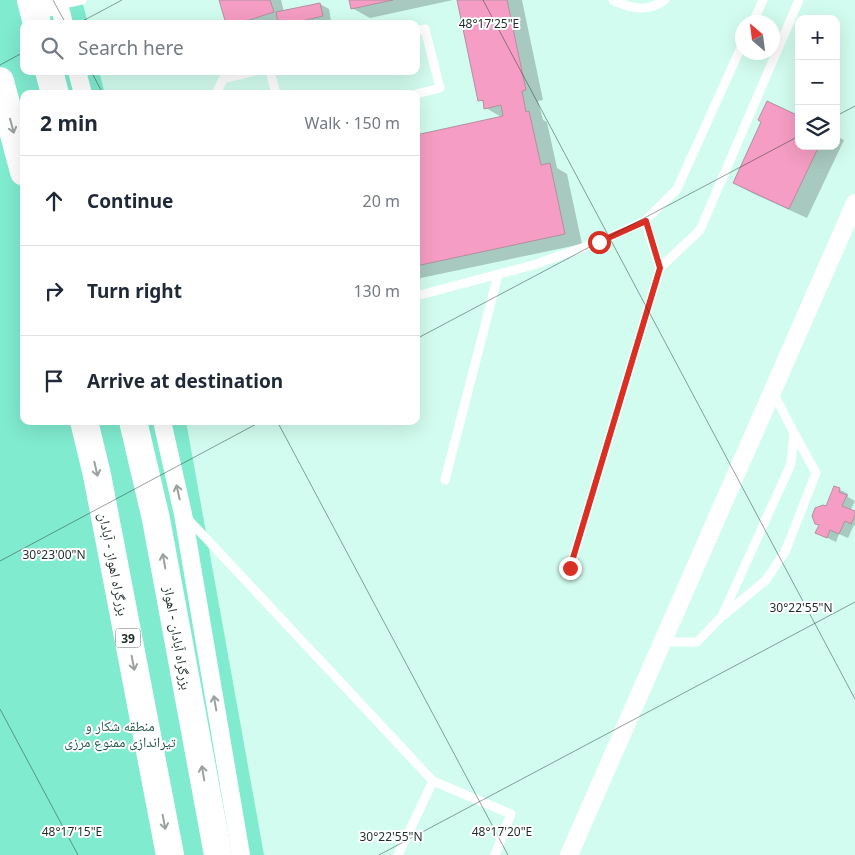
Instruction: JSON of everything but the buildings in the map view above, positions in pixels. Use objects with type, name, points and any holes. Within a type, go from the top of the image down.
[{"type":"highway","points":[[50,75],[54,90]]},
{"type":"highway","points":[[0,81],[20,157]]},
{"type":"highway","name":"بزرگراه اهواز - آبادان","points":[[85,425],[97,475],[170,855]]},
{"type":"highway","name":"بزرگراه آبادان - اهواز","points":[[134,425],[156,519],[218,855]]},
{"type":"street","points":[[44,8],[59,20]]},
{"type":"street","points":[[78,75],[82,90]]},
{"type":"street","points":[[569,855],[855,203]]},
{"type":"street","points":[[163,425],[183,514],[241,855]]},
{"type":"street","points":[[156,519],[183,514]]},
{"type":"lane","points":[[44,8],[82,0]]},
{"type":"lane","points":[[614,0],[636,9],[657,6],[666,0]]},
{"type":"lane","points":[[756,15],[763,0]]},
{"type":"lane","points":[[570,568],[660,268],[700,230],[799,0]]},
{"type":"lane","points":[[420,30],[425,29],[440,88],[420,93]]},
{"type":"lane","points":[[420,295],[533,265],[599,242],[646,221],[676,189],[735,60]]},
{"type":"lane","points":[[218,90],[223,79],[239,75]]},
{"type":"lane","points":[[271,75],[275,90]]},
{"type":"lane","points":[[646,221],[660,268]]},
{"type":"lane","points":[[446,480],[498,274]]},
{"type":"lane","points":[[663,642],[696,642],[722,616],[766,580],[785,552],[816,473],[772,391]]},
{"type":"lane","points":[[722,616],[791,464],[794,433]]},
{"type":"lane","points":[[183,514],[433,781],[511,814],[495,855]]},
{"type":"lane","points":[[398,855],[433,781]]},
{"type":"green space","name":"منطقه شکار و تیراندازی ممنوع مرزی","points":[[0,0],[82,0],[87,20],[20,20],[20,75],[100,75],[104,90],[20,90],[20,425],[187,425],[264,855],[0,855]]},
{"type":"route","points":[[570,568],[660,268],[646,221],[599,242]]}]
